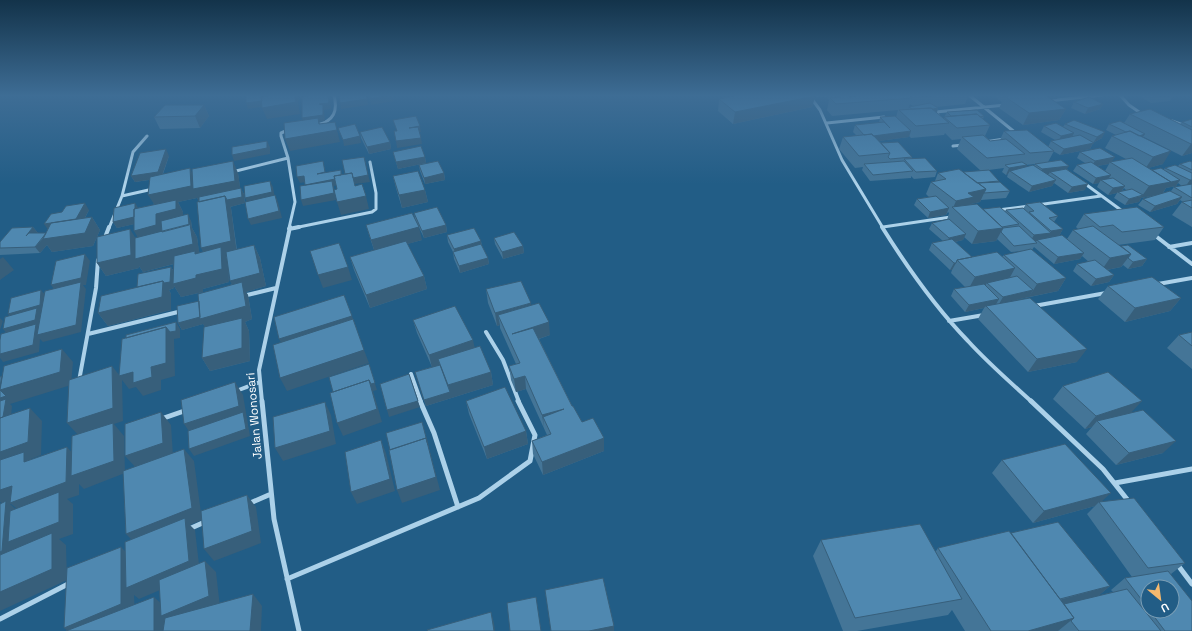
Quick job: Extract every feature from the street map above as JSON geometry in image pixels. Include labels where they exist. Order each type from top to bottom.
[{"type":"street","points":[[827,124],[841,158],[883,227],[910,270],[949,321],[968,342],[1103,469],[1134,507]]},
{"type":"street","points":[[1006,124],[1021,137],[1013,138]]},
{"type":"street","points":[[1181,124],[1192,128]]},
{"type":"street","name":"Jalan Wonosari","points":[[293,129],[284,131],[281,136],[288,158],[295,202],[259,370],[274,519],[299,631]]},
{"type":"street","points":[[102,244],[122,196],[133,152],[148,136]]},
{"type":"street","points":[[983,142],[1006,139]]},
{"type":"street","points":[[953,146],[968,144]]},
{"type":"street","points":[[228,173],[288,158]]},
{"type":"street","points":[[289,229],[372,212],[376,208],[376,193],[370,162]]},
{"type":"street","points":[[1079,180],[1129,215]]},
{"type":"street","points":[[122,196],[154,188]]},
{"type":"street","points":[[992,211],[1101,196]]},
{"type":"street","points":[[883,227],[953,217]]},
{"type":"street","points":[[1152,233],[1192,264]]},
{"type":"street","points":[[1169,247],[1192,243]]},
{"type":"street","points":[[79,384],[96,288],[98,258]]},
{"type":"street","points":[[1153,285],[1192,278]]},
{"type":"street","points":[[238,297],[276,288]]},
{"type":"street","points":[[1027,307],[1114,292]]},
{"type":"street","points":[[88,334],[185,310]]},
{"type":"street","points":[[949,321],[988,314]]},
{"type":"street","points":[[287,579],[479,498],[530,461],[535,435],[516,397],[503,360],[486,332]]},
{"type":"street","points":[[411,374],[426,417],[434,433],[458,507]]},
{"type":"street","points":[[232,393],[260,382]]},
{"type":"street","points":[[156,421],[191,408]]},
{"type":"street","points":[[1115,483],[1192,469]]},
{"type":"street","points":[[243,506],[272,494]]},
{"type":"street","points":[[186,530],[214,518]]},
{"type":"street","points":[[1175,561],[1192,584]]},
{"type":"street","points":[[0,619],[74,581]]},
{"type":"building","points":[[284,124],[336,124],[337,130],[285,139]]},
{"type":"building","points":[[355,124],[360,136],[343,140],[338,128]]},
{"type":"building","points":[[395,124],[419,124],[420,126],[409,128],[418,127],[421,138],[396,141],[394,131],[397,131]]},
{"type":"building","points":[[886,124],[890,128],[887,124],[904,124],[911,131],[873,136],[872,134],[864,135],[855,125]]},
{"type":"building","points":[[914,124],[933,124],[916,126]]},
{"type":"building","points":[[953,124],[990,125],[957,128]]},
{"type":"building","points":[[1059,124],[1074,133],[1061,136],[1044,126]]},
{"type":"building","points":[[1066,124],[1085,124],[1105,132],[1097,137]]},
{"type":"building","points":[[1110,124],[1127,124],[1145,134],[1139,136],[1130,131],[1126,132]]},
{"type":"building","points":[[1151,124],[1181,124],[1192,130],[1191,144]]},
{"type":"building","points":[[382,127],[390,142],[367,147],[360,132]]},
{"type":"building","points":[[1027,130],[1054,151],[1030,153],[1004,131]]},
{"type":"building","points":[[1130,131],[1171,151],[1153,157],[1112,136]]},
{"type":"building","points":[[872,134],[890,153],[859,156],[843,137]]},
{"type":"building","points":[[983,135],[990,141],[1006,139],[1025,154],[987,158],[962,137]]},
{"type":"building","points":[[1080,135],[1094,143],[1064,149],[1051,141]]},
{"type":"building","points":[[267,141],[267,148],[232,155],[232,147]]},
{"type":"building","points":[[898,142],[912,157],[890,159],[888,157],[890,153],[881,143]]},
{"type":"building","points":[[421,146],[425,157],[396,162],[393,152]]},
{"type":"building","points":[[1100,148],[1115,157],[1095,161],[1080,152]]},
{"type":"building","points":[[166,149],[158,172],[131,176],[140,153]]},
{"type":"building","points":[[364,157],[368,175],[353,178],[352,173],[345,174],[342,160]]},
{"type":"building","points":[[925,158],[937,171],[916,172],[904,159]]},
{"type":"building","points":[[1132,158],[1171,182],[1149,186],[1110,162]]},
{"type":"building","points":[[1061,160],[1069,166],[1042,169],[1035,164]]},
{"type":"building","points":[[233,161],[235,181],[193,189],[192,169]]},
{"type":"building","points":[[323,161],[325,172],[317,174],[341,170],[341,175],[334,176],[335,179],[305,185],[304,176],[297,177],[296,166]]},
{"type":"building","points":[[438,161],[444,173],[424,178],[419,165]]},
{"type":"building","points":[[904,161],[913,171],[873,175],[864,164]]},
{"type":"building","points":[[1190,161],[1192,162],[1192,170],[1180,164]]},
{"type":"building","points":[[1022,162],[1027,165],[1009,168],[1005,165]]},
{"type":"building","points":[[1091,162],[1111,175],[1096,178],[1077,165]]},
{"type":"building","points":[[1033,165],[1056,180],[1032,186],[1010,171]]},
{"type":"building","points":[[1175,165],[1192,173],[1192,180],[1165,168]]},
{"type":"building","points":[[190,168],[191,186],[148,195],[150,177]]},
{"type":"building","points":[[1161,168],[1180,180],[1171,182],[1152,170]]},
{"type":"building","points":[[959,169],[986,189],[968,193],[974,197],[956,201],[931,182],[946,179],[938,173]]},
{"type":"building","points":[[1066,169],[1088,184],[1072,187],[1050,172]]},
{"type":"building","points":[[989,170],[999,181],[977,183],[963,172]]},
{"type":"building","points":[[418,171],[425,190],[399,195],[393,176]]},
{"type":"building","points":[[352,173],[355,186],[362,184],[366,196],[337,202],[334,190],[337,189],[334,176]]},
{"type":"building","points":[[1113,178],[1125,186],[1113,188],[1101,180]]},
{"type":"building","points":[[270,181],[272,192],[245,198],[244,186]]},
{"type":"building","points":[[332,181],[334,193],[301,200],[300,186]]},
{"type":"building","points":[[1000,182],[1010,191],[984,193],[986,189],[978,183]]},
{"type":"building","points":[[1192,184],[1192,198],[1174,187]]},
{"type":"building","points":[[241,188],[242,197],[227,200],[225,196],[199,202],[199,197]]},
{"type":"building","points":[[1132,189],[1143,195],[1129,199],[1118,192]]},
{"type":"building","points":[[1170,191],[1182,197],[1155,206],[1143,199]]},
{"type":"building","points":[[275,195],[279,211],[248,219],[245,202]]},
{"type":"building","points":[[225,196],[231,241],[201,248],[197,202]]},
{"type":"building","points":[[936,196],[949,208],[930,212],[917,199]]},
{"type":"building","points":[[176,200],[176,209],[156,214],[156,225],[134,231],[134,209]]},
{"type":"building","points":[[1192,200],[1192,208],[1182,202]]},
{"type":"building","points":[[1040,202],[1058,216],[1049,218],[1063,229],[1051,231],[1029,212],[1034,211],[1026,204]]},
{"type":"building","points":[[85,203],[76,219],[44,224],[51,214],[62,212],[66,206]]},
{"type":"building","points":[[135,203],[134,217],[113,222],[114,208]]},
{"type":"building","points":[[977,204],[1003,228],[978,231],[952,207]]},
{"type":"building","points":[[437,207],[446,225],[422,231],[414,213]]},
{"type":"building","points":[[1000,207],[1019,224],[1002,227],[983,209]]},
{"type":"building","points":[[1137,207],[1164,227],[1122,232],[1113,225],[1100,227],[1084,214]]},
{"type":"building","points":[[1023,208],[1051,233],[1034,235],[1006,210]]},
{"type":"building","points":[[412,213],[419,227],[371,240],[366,225]]},
{"type":"building","points":[[188,214],[189,225],[162,232],[161,221]]},
{"type":"building","points":[[92,217],[85,233],[43,239],[51,223]]},
{"type":"building","points":[[949,219],[966,234],[949,238],[932,223]]},
{"type":"building","points":[[190,224],[193,244],[135,259],[135,238]]},
{"type":"building","points":[[1019,226],[1037,243],[1014,246],[1001,232],[1003,228]]},
{"type":"building","points":[[1093,226],[1131,254],[1110,258],[1073,230]]},
{"type":"building","points":[[33,227],[26,236],[29,233],[46,233],[35,247],[0,248],[0,242],[12,228]]},
{"type":"building","points":[[474,228],[481,241],[454,249],[447,235]]},
{"type":"building","points":[[130,229],[131,255],[97,263],[97,237]]},
{"type":"building","points":[[514,232],[523,246],[502,252],[494,238]]},
{"type":"building","points":[[1062,235],[1084,253],[1058,257],[1037,240]]},
{"type":"building","points":[[952,239],[972,257],[957,260],[956,263],[954,263],[932,243]]},
{"type":"building","points":[[406,241],[424,276],[366,295],[350,257]]},
{"type":"building","points":[[339,243],[348,267],[318,275],[310,251]]},
{"type":"building","points":[[481,244],[488,258],[459,266],[453,252]]},
{"type":"building","points":[[254,245],[260,273],[230,281],[226,252]]},
{"type":"building","points":[[1128,245],[1147,259],[1133,262],[1128,258],[1131,254],[1121,246]]},
{"type":"building","points":[[221,247],[222,269],[196,275],[196,278],[173,284],[174,256],[195,251],[195,254]]},
{"type":"building","points":[[1031,249],[1066,278],[1037,284],[1004,255]]},
{"type":"building","points":[[997,252],[1015,268],[975,277],[957,260]]},
{"type":"building","points":[[85,254],[81,278],[51,285],[56,261]]},
{"type":"building","points":[[1095,260],[1114,275],[1096,279],[1077,264]]},
{"type":"building","points":[[171,267],[170,282],[164,283],[163,281],[137,287],[138,274]]},
{"type":"building","points":[[1017,276],[1033,290],[1003,297],[987,283]]},
{"type":"building","points":[[1152,277],[1181,298],[1135,308],[1108,286]]},
{"type":"building","points":[[163,281],[162,297],[98,313],[101,296]]},
{"type":"building","points":[[521,281],[531,303],[495,313],[486,289]]},
{"type":"building","points":[[81,282],[76,325],[37,335],[45,291]]},
{"type":"building","points":[[242,282],[246,306],[200,319],[198,294]]},
{"type":"building","points":[[984,284],[999,299],[969,305],[954,289]]},
{"type":"building","points":[[41,290],[40,305],[8,314],[11,298]]},
{"type":"building","points":[[344,295],[352,316],[279,339],[274,317]]},
{"type":"building","points":[[1030,298],[1087,349],[1037,359],[986,306]]},
{"type":"building","points":[[199,301],[200,317],[178,323],[177,306]]},
{"type":"building","points":[[539,303],[549,322],[512,334],[533,328],[572,406],[582,422],[593,418],[604,438],[542,462],[532,441],[551,434],[543,417],[564,409],[542,415],[525,376],[514,379],[509,366],[520,363],[498,315]]},
{"type":"building","points":[[455,306],[473,340],[429,355],[413,320]]},
{"type":"building","points":[[37,308],[35,320],[3,329],[5,317]]},
{"type":"building","points":[[242,318],[242,348],[202,358],[204,327]]},
{"type":"building","points":[[353,319],[364,350],[280,378],[273,345]]},
{"type":"building","points":[[176,322],[176,331],[170,332],[166,327],[126,338],[126,335]]},
{"type":"building","points":[[36,324],[33,345],[0,354],[1,334]]},
{"type":"building","points":[[166,327],[166,363],[151,367],[152,377],[133,383],[133,372],[119,376],[122,339]]},
{"type":"building","points":[[1192,332],[1192,346],[1179,335]]},
{"type":"building","points":[[480,346],[491,372],[448,385],[438,359]]},
{"type":"building","points":[[62,349],[60,372],[0,390],[4,366]]},
{"type":"building","points":[[369,364],[375,383],[371,384],[369,380],[333,392],[329,377]]},
{"type":"building","points":[[440,365],[450,392],[424,400],[415,372]]},
{"type":"building","points":[[112,366],[113,408],[67,423],[69,380]]},
{"type":"building","points":[[1108,372],[1142,401],[1096,416],[1063,386]]},
{"type":"building","points":[[409,374],[418,401],[387,410],[380,384]]},
{"type":"building","points":[[369,380],[377,409],[337,423],[330,393]]},
{"type":"building","points":[[235,382],[239,406],[184,424],[181,400]]},
{"type":"building","points":[[505,387],[526,431],[484,447],[466,401]]},
{"type":"building","points":[[0,390],[6,396],[0,398]]},
{"type":"building","points":[[6,399],[3,417],[0,418],[0,401]]},
{"type":"building","points":[[325,402],[330,431],[275,448],[273,417]]},
{"type":"building","points":[[30,408],[28,442],[0,452],[0,418]]},
{"type":"building","points":[[1143,410],[1176,441],[1129,453],[1097,421]]},
{"type":"building","points":[[161,412],[163,443],[125,456],[125,424]]},
{"type":"building","points":[[243,412],[246,429],[189,449],[188,431]]},
{"type":"building","points":[[422,422],[428,445],[426,438],[390,450],[386,433]]},
{"type":"building","points":[[113,423],[114,461],[71,476],[72,436]]},
{"type":"building","points":[[426,438],[436,477],[397,490],[389,450]]},
{"type":"building","points":[[381,440],[390,479],[351,492],[345,452]]},
{"type":"building","points":[[1065,444],[1111,493],[1044,511],[1002,460]]},
{"type":"building","points":[[67,447],[66,482],[10,503],[12,486],[0,490],[0,460],[24,452],[24,462]]},
{"type":"building","points":[[184,449],[192,508],[126,534],[123,471]]},
{"type":"building","points":[[59,492],[59,522],[8,542],[10,511]]},
{"type":"building","points":[[247,495],[252,531],[204,549],[201,511]]},
{"type":"building","points":[[1134,498],[1185,563],[1148,568],[1099,502]]},
{"type":"building","points":[[6,501],[2,551],[0,552],[0,504]]},
{"type":"building","points":[[185,518],[189,561],[126,588],[125,542]]},
{"type":"building","points":[[1058,522],[1110,586],[1060,599],[1011,533]]},
{"type":"building","points":[[920,524],[962,599],[855,618],[821,540]]},
{"type":"building","points":[[1009,531],[1074,618],[1028,631],[991,631],[938,548]]},
{"type":"building","points":[[52,533],[52,569],[0,592],[0,555]]},
{"type":"building","points":[[121,547],[121,604],[64,628],[67,568]]},
{"type":"building","points":[[205,561],[209,596],[161,616],[159,580]]},
{"type":"building","points":[[1168,571],[1174,579],[1140,579],[1140,598],[1125,578]]},
{"type":"building","points":[[603,578],[614,626],[589,631],[551,631],[545,590]]},
{"type":"building","points":[[1180,586],[1192,601],[1192,631],[1165,631],[1156,619],[1180,619]]},
{"type":"building","points":[[1127,589],[1140,605],[1140,619],[1151,619],[1161,631],[1079,631],[1071,621],[1074,618],[1064,604]]},
{"type":"building","points":[[253,594],[250,631],[163,631],[165,618]]},
{"type":"building","points":[[154,597],[154,631],[66,631]]},
{"type":"building","points":[[536,597],[541,631],[510,631],[507,603]]},
{"type":"building","points":[[491,612],[494,631],[427,630]]}]
